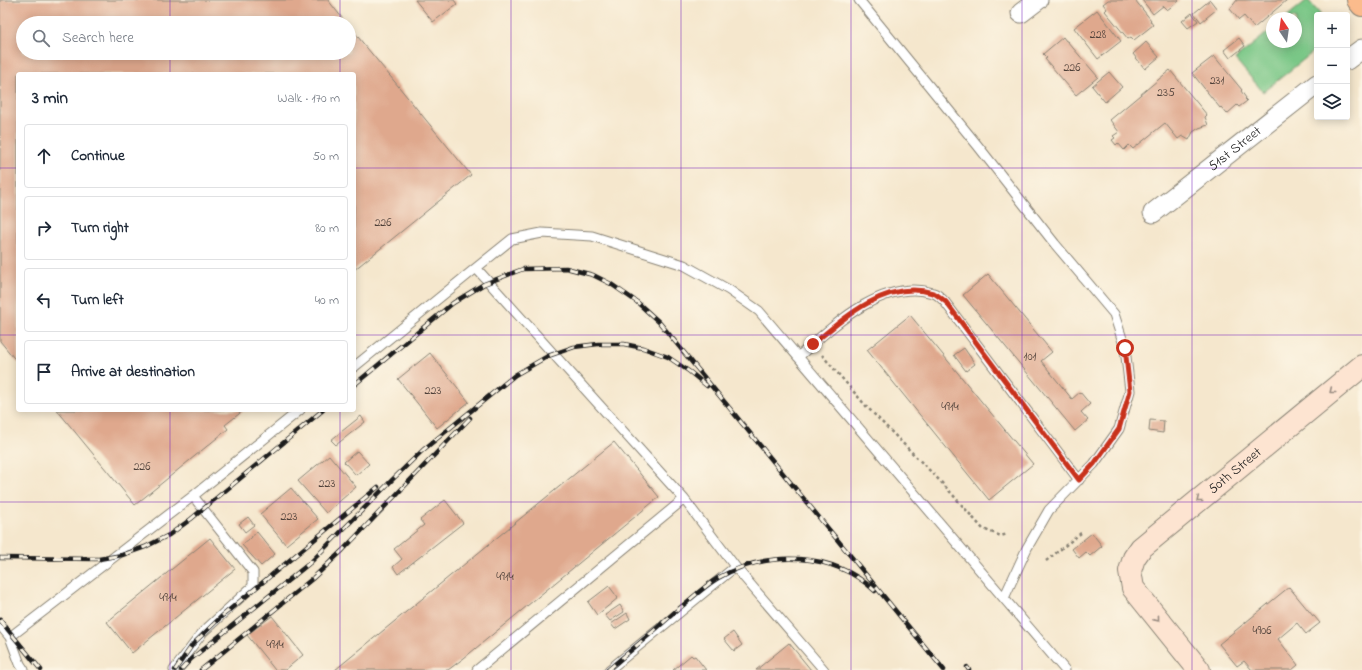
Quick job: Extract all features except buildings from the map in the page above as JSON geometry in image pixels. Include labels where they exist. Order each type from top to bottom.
[{"type":"main road","points":[[1358,0],[1362,5]]},
{"type":"street","points":[[1022,13],[1038,0]]},
{"type":"street","points":[[1350,58],[1362,49]]},
{"type":"street","name":"51st Street","points":[[1153,213],[1314,86]]},
{"type":"street","name":"50th Street","points":[[1200,670],[1133,588],[1130,571],[1134,558],[1141,548],[1362,366]]},
{"type":"lane","points":[[859,0],[978,146],[1055,244],[1114,314],[1125,348],[1130,391],[1119,429],[1094,464],[1049,510],[1027,548],[1004,598]]},
{"type":"lane","points":[[356,365],[512,239],[542,233],[592,236],[684,266],[729,290],[759,311],[1065,670]]},
{"type":"lane","points":[[476,268],[684,499],[735,567],[824,670]]},
{"type":"lane","points":[[798,357],[842,319],[867,303],[894,292],[915,290],[934,293],[946,302],[1079,480]]},
{"type":"lane","points":[[10,638],[193,496],[298,412]]},
{"type":"lane","points":[[174,670],[203,632],[253,586],[253,572],[193,496]]},
{"type":"lane","points":[[477,670],[684,499]]},
{"type":"lane","points":[[609,670],[735,567]]},
{"type":"lane","points":[[0,625],[10,638],[19,668]]},
{"type":"path","points":[[813,344],[866,406],[944,485],[983,529],[1001,536],[1007,534]]},
{"type":"path","points":[[1046,562],[1081,533]]},
{"type":"green space","points":[[1308,0],[1318,12],[1314,12],[1314,51],[1263,92],[1235,59],[1266,34],[1266,48],[1302,48],[1302,12],[1292,12]]},
{"type":"railway","points":[[356,383],[453,303],[484,284],[523,269],[566,268],[593,275],[611,284],[637,302],[659,322],[944,670]]},
{"type":"railway","points":[[181,670],[191,659],[311,562],[423,450],[515,375],[548,356],[574,347],[598,344],[624,344],[643,348],[668,357],[707,386]]},
{"type":"railway","points":[[0,558],[99,559],[122,555],[145,547],[169,535],[191,519],[321,412]]},
{"type":"railway","points":[[201,670],[312,579],[343,550],[470,418]]},
{"type":"railway","points":[[175,670],[193,644],[222,616],[378,487]]},
{"type":"railway","points":[[608,670],[712,582],[737,569],[757,563],[778,559],[799,559],[820,562],[840,568],[858,578],[875,591]]},
{"type":"railway","points":[[0,620],[41,670]]},
{"type":"route","points":[[813,344],[842,319],[867,303],[894,292],[915,290],[934,293],[946,302],[1079,480],[1094,464],[1119,429],[1130,391],[1125,348]]}]
